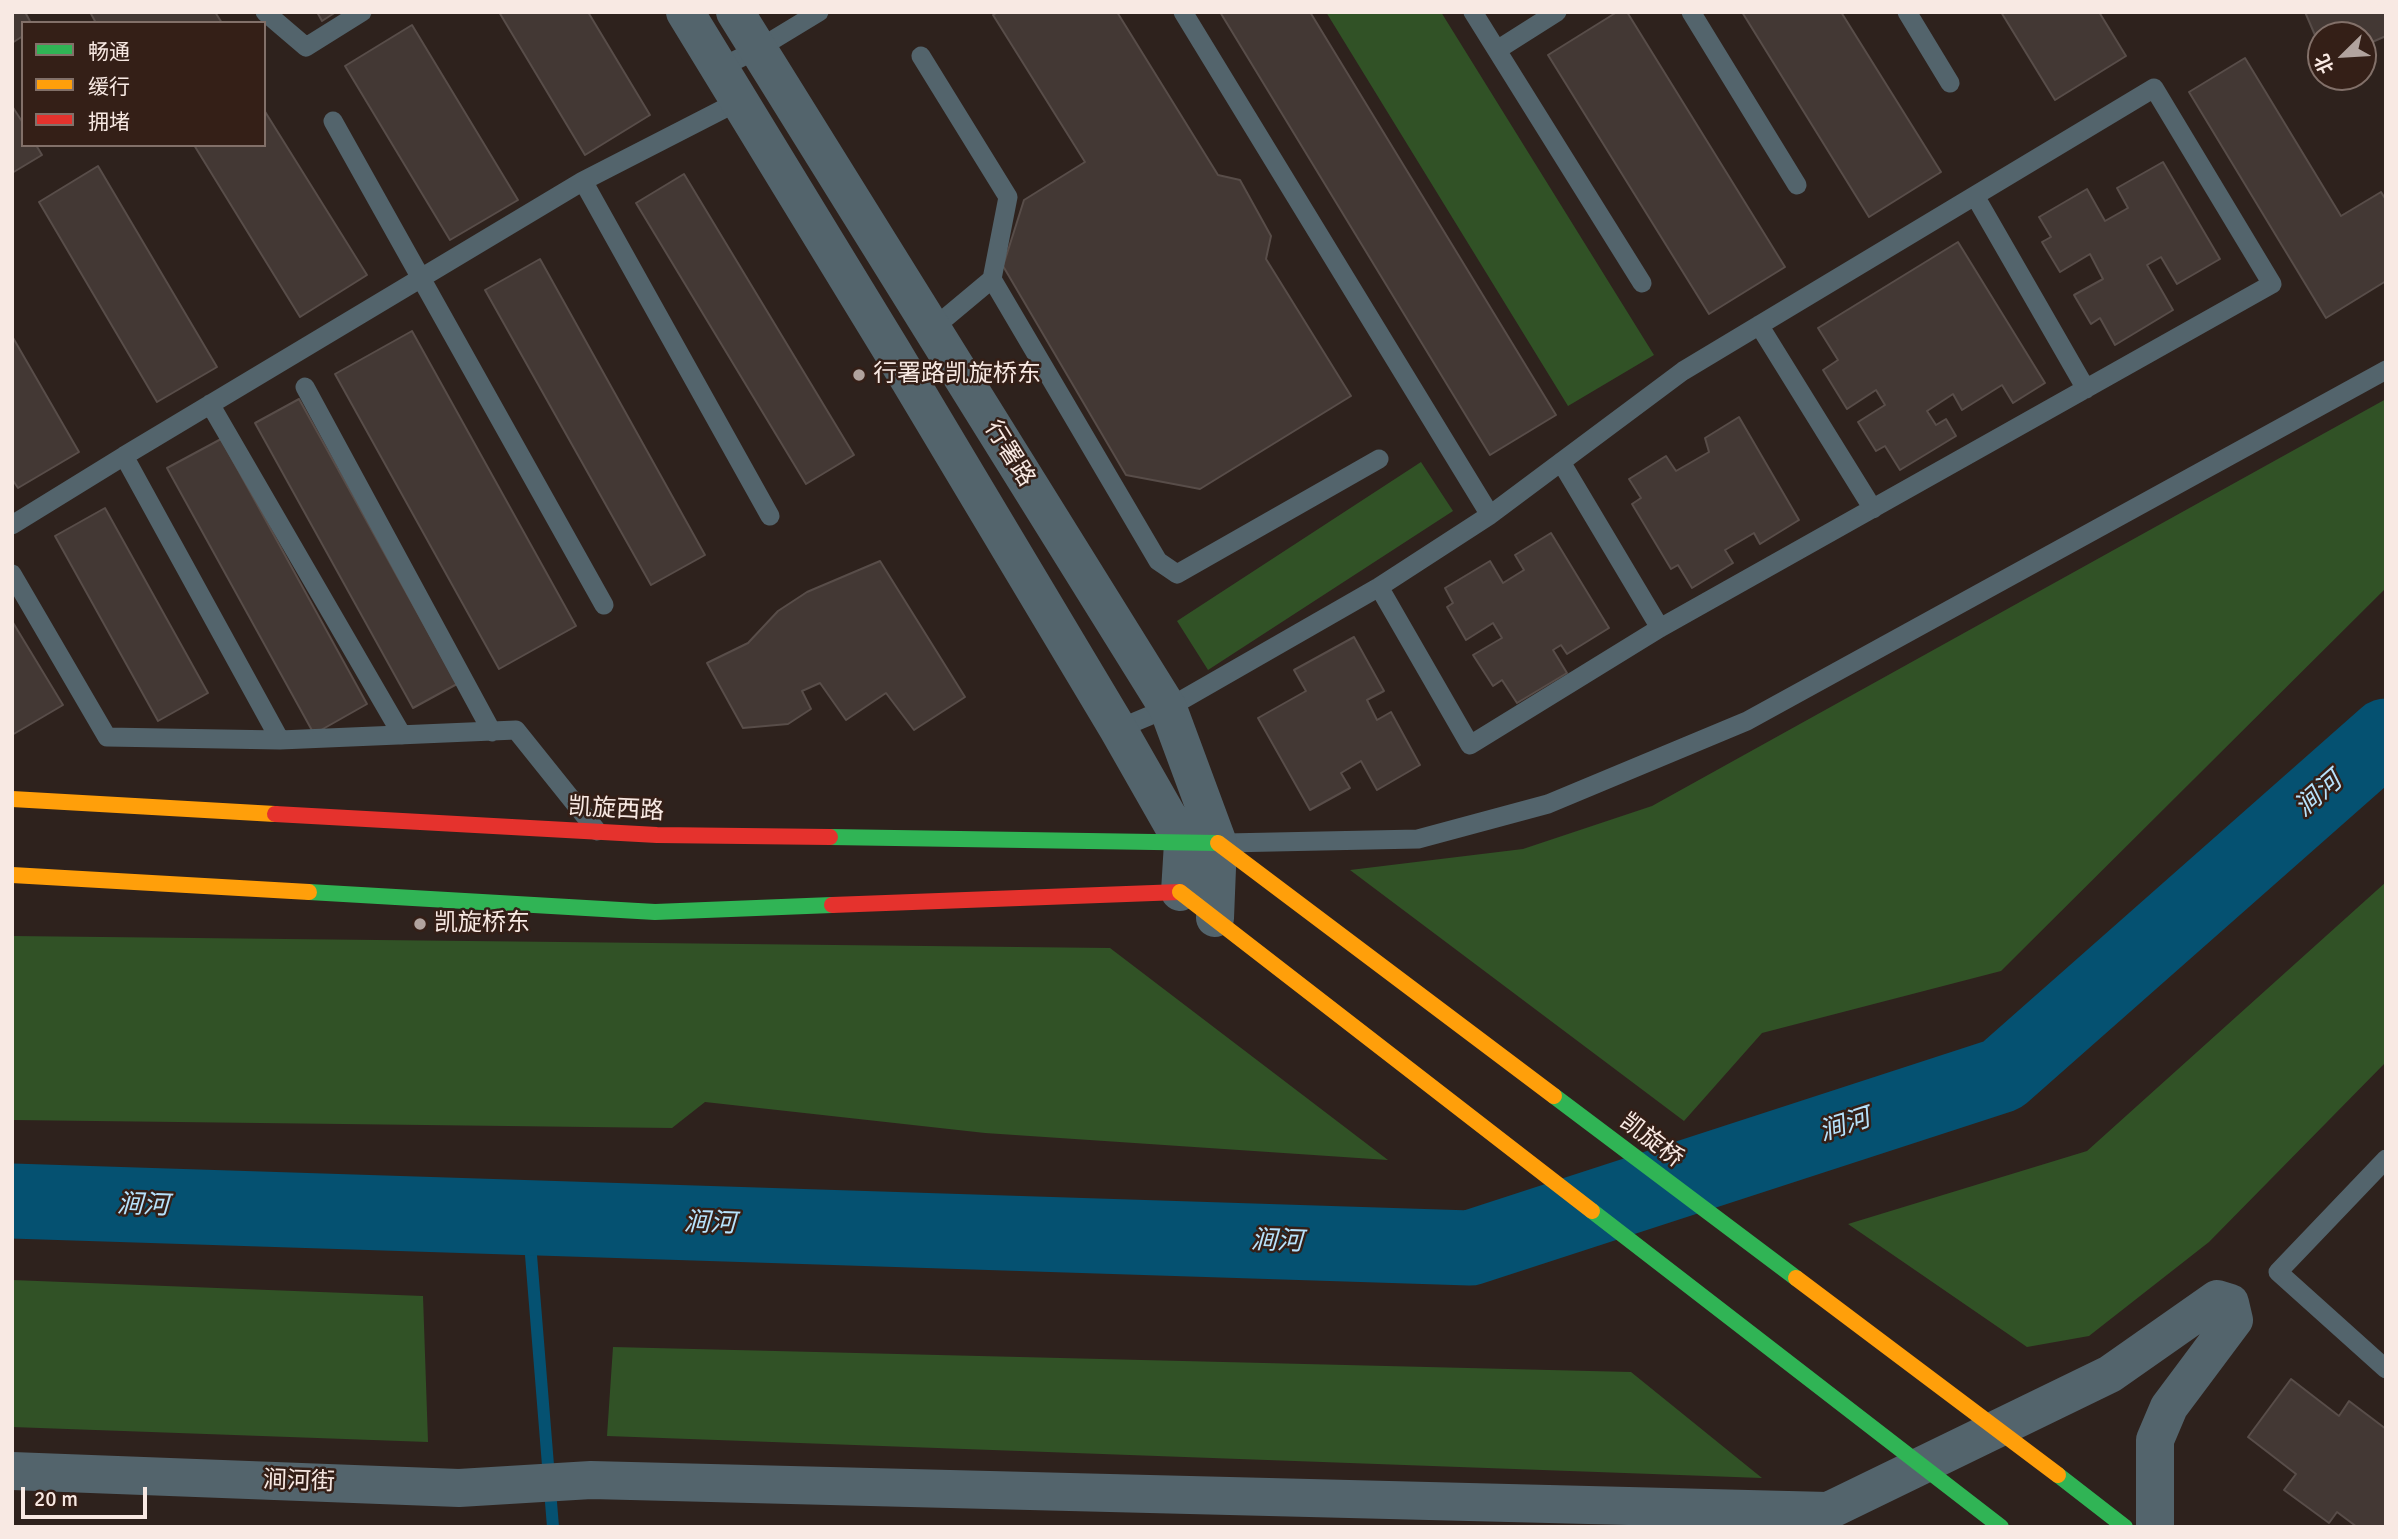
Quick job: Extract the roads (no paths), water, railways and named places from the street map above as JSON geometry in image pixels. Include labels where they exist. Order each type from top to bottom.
[{"type":"main road","name":"凯旋西路","points":[[12,799],[657,835],[1201,843]]},
{"type":"main road","name":"凯旋桥","points":[[1201,843],[2125,1527]]},
{"type":"main road","points":[[12,875],[655,912],[1180,892],[2001,1527]]},
{"type":"street","name":"行署路","points":[[685,12],[1118,729],[1201,843]]},
{"type":"street","name":"行署路","points":[[735,12],[1168,708],[1201,843],[1215,918]]},
{"type":"street","name":"行署路","points":[[1180,892],[1201,843]]},
{"type":"street","name":"涧河街","points":[[12,1471],[459,1488],[591,1480],[1828,1511],[2110,1374],[2217,1299],[2230,1303],[2234,1320],[2169,1407],[2155,1440],[2155,1527]]},
{"type":"lane","points":[[265,12],[306,47],[362,12]]},
{"type":"lane","points":[[720,68],[758,49],[819,12]]},
{"type":"lane","points":[[1182,12],[1490,515]]},
{"type":"lane","points":[[1474,12],[1642,283]]},
{"type":"lane","points":[[1497,50],[1557,12]]},
{"type":"lane","points":[[1691,12],[1797,185]]},
{"type":"lane","points":[[1907,12],[1950,83]]},
{"type":"lane","points":[[921,56],[1008,197],[992,279],[931,330]]},
{"type":"lane","points":[[1118,729],[1168,708],[1379,587],[1490,515],[1683,371],[2154,88],[2272,284],[1660,628],[1470,745],[1379,587]]},
{"type":"lane","points":[[12,525],[583,181],[739,101]]},
{"type":"lane","points":[[333,121],[604,605]]},
{"type":"lane","points":[[583,181],[770,516]]},
{"type":"lane","points":[[1975,196],[2086,389]]},
{"type":"lane","points":[[992,279],[1158,561],[1177,574],[1379,459]]},
{"type":"lane","points":[[1759,325],[1872,509]]},
{"type":"lane","points":[[1201,843],[1418,839],[1548,804],[1747,721],[2386,370]]},
{"type":"lane","points":[[305,387],[492,732]]},
{"type":"lane","points":[[209,404],[402,735]]},
{"type":"lane","points":[[124,456],[280,740]]},
{"type":"lane","points":[[1561,462],[1660,628]]},
{"type":"lane","points":[[12,574],[107,737],[280,740],[516,730],[598,832]]},
{"type":"lane","points":[[2386,1159],[2277,1272],[2386,1369]]},
{"type":"waterway","name":"涧河","points":[[12,1201],[1470,1248],[2002,1075],[2386,736]]},
{"type":"waterway","points":[[528,1218],[553,1527]]},
{"type":"place","name":"行署路凯旋桥东","points":[[859,375]]},
{"type":"place","name":"凯旋桥东","points":[[420,924]]}]
